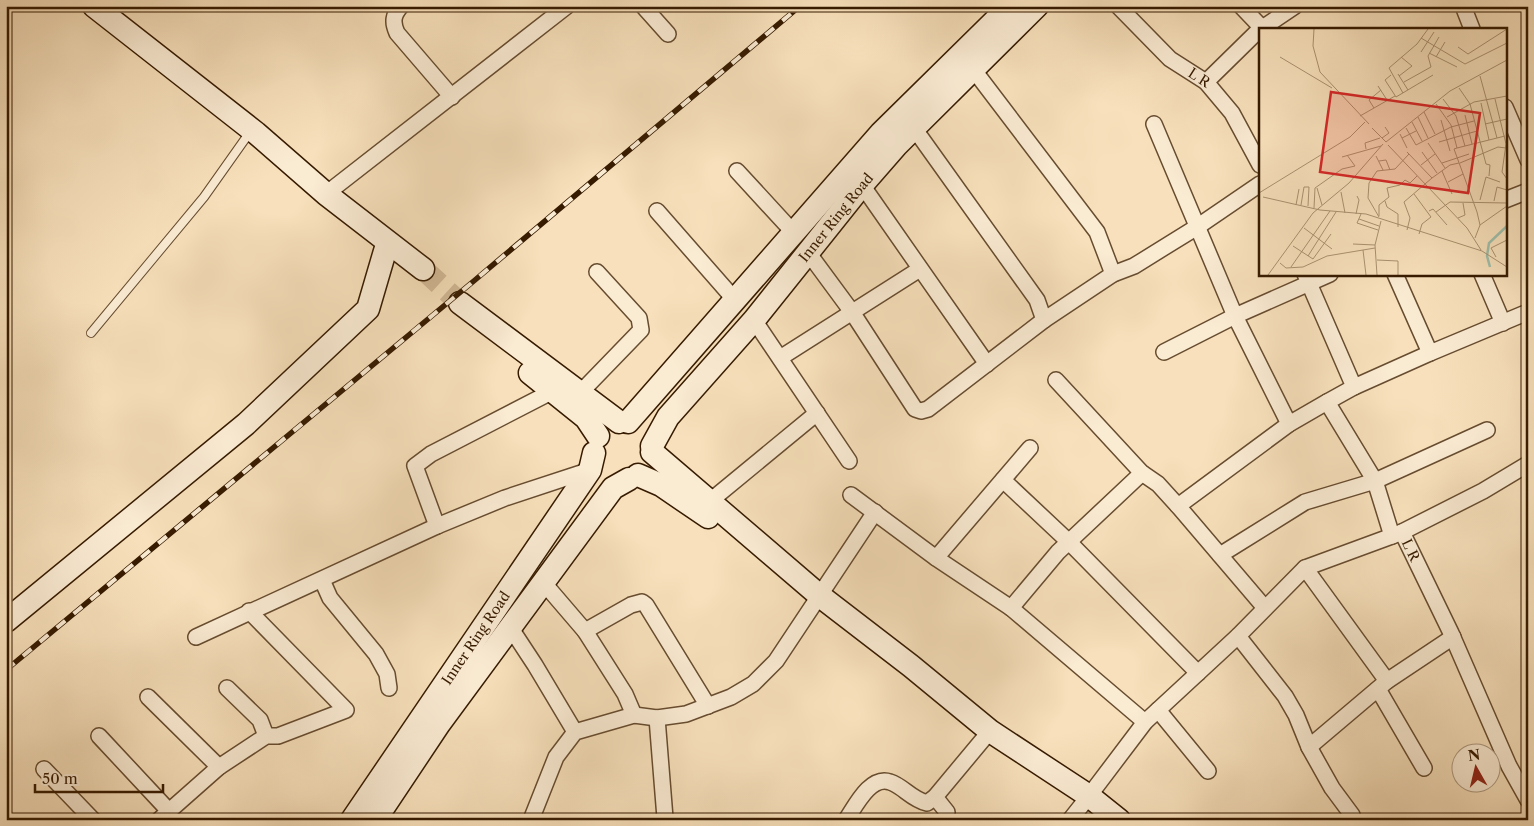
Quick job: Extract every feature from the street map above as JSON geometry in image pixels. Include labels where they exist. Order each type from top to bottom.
[{"type":"street","points":[[94,6],[254,132],[424,278],[385,251],[254,132]]},
{"type":"street","points":[[401,6],[393,19],[397,33],[452,96]]},
{"type":"street","points":[[326,194],[567,6]]},
{"type":"street","points":[[643,6],[668,34]]},
{"type":"street","name":"Inner Ring Road","points":[[624,422],[735,300],[881,133],[1010,6]]},
{"type":"street","name":"Inner Ring Road","points":[[652,449],[668,417],[754,320],[807,251],[862,185],[896,146],[1038,6]]},
{"type":"street","name":"L R","points":[[1118,6],[1170,59],[1206,82],[1232,113],[1259,163]]},
{"type":"street","points":[[1241,6],[1261,28]]},
{"type":"street","points":[[1263,28],[1295,6]]},
{"type":"street","points":[[1463,6],[1472,28]]},
{"type":"street","points":[[1206,82],[1259,32]]},
{"type":"street","points":[[973,69],[1098,232],[1114,274]]},
{"type":"street","points":[[1506,109],[1528,160]]},
{"type":"street","points":[[1154,124],[1235,316],[1289,424]]},
{"type":"street","points":[[914,128],[1037,300],[1044,320]]},
{"type":"street","points":[[737,172],[794,233]]},
{"type":"street","points":[[862,185],[986,364]]},
{"type":"street","points":[[807,251],[852,312],[915,409],[928,409],[1044,320],[1114,274],[1134,266],[1197,227],[1259,185]]},
{"type":"street","points":[[1506,200],[1528,191]]},
{"type":"street","points":[[657,211],[735,300]]},
{"type":"street","points":[[6,621],[246,424],[368,310],[385,251]]},
{"type":"street","points":[[780,358],[920,269]]},
{"type":"street","points":[[581,392],[641,330],[639,318],[597,272]]},
{"type":"street","points":[[1164,352],[1306,279],[1325,275]]},
{"type":"street","points":[[1395,275],[1430,353]]},
{"type":"street","points":[[1482,275],[1503,323]]},
{"type":"street","points":[[1306,279],[1354,387]]},
{"type":"street","points":[[458,309],[581,392],[596,406],[624,422],[636,424],[643,429],[648,436],[652,449],[650,461],[645,469],[633,477],[619,479],[610,476],[602,470],[594,453],[586,418],[553,391],[458,309]]},
{"type":"street","points":[[1178,506],[1289,424],[1354,387],[1528,312]]},
{"type":"street","points":[[754,320],[849,460]]},
{"type":"street","points":[[1056,380],[1142,473],[1158,484],[1220,554],[1264,608]]},
{"type":"street","points":[[437,526],[416,466],[431,454],[553,391]]},
{"type":"street","name":"L R","points":[[1327,402],[1376,481],[1397,534],[1453,638],[1509,766],[1528,800]]},
{"type":"street","points":[[709,502],[817,413]]},
{"type":"street","points":[[196,637],[437,526],[504,498],[594,453],[603,429],[624,422]]},
{"type":"street","points":[[1220,554],[1304,502],[1376,481],[1487,430]]},
{"type":"street","points":[[936,558],[1030,448]]},
{"type":"street","points":[[652,449],[709,502],[814,590],[990,731],[1090,796],[1118,820]]},
{"type":"street","name":"Inner Ring Road","points":[[352,820],[594,453]]},
{"type":"street","points":[[1070,820],[1145,722],[1238,636],[1305,568],[1397,534],[1483,491],[1528,464]]},
{"type":"street","points":[[1011,608],[1058,552],[1142,473]]},
{"type":"street","points":[[633,477],[661,486],[814,590]]},
{"type":"street","name":"Inner Ring Road","points":[[375,820],[439,724],[613,488],[633,477]]},
{"type":"street","points":[[1003,480],[1069,542],[1198,673]]},
{"type":"street","points":[[852,495],[936,558],[1011,608],[1145,722]]},
{"type":"street","points":[[531,820],[556,757],[575,732],[634,715],[657,718],[686,714],[731,697],[753,684],[776,661],[814,590],[875,512]]},
{"type":"street","points":[[1305,568],[1383,685],[1424,768]]},
{"type":"street","points":[[322,580],[330,598],[376,654],[387,674],[389,688]]},
{"type":"street","points":[[543,582],[585,631],[625,694],[634,715]]},
{"type":"street","points":[[585,631],[631,605],[642,602],[646,604],[708,706]]},
{"type":"street","points":[[99,736],[164,816],[219,766],[266,736],[278,736],[346,710],[249,611]]},
{"type":"street","points":[[510,627],[575,732]]},
{"type":"street","points":[[1238,636],[1285,696],[1296,715],[1309,747],[1332,788],[1352,815],[1353,820]]},
{"type":"street","points":[[1309,747],[1383,685],[1453,638]]},
{"type":"street","points":[[227,688],[260,720],[266,736]]},
{"type":"street","points":[[148,697],[219,766]]},
{"type":"street","points":[[1158,710],[1208,771]]},
{"type":"street","points":[[657,718],[665,818]]},
{"type":"street","points":[[846,820],[866,791],[873,784],[881,782],[890,781],[919,800],[928,803],[990,731]]},
{"type":"street","points":[[44,769],[93,820]]},
{"type":"street","points":[[934,797],[947,812],[946,820]]},
{"type":"lane","points":[[91,333],[204,197],[254,132]]},
{"type":"tunnel","points":[[423,269],[460,303]]},
{"type":"railway","points":[[6,670],[475,280],[800,6]]}]
